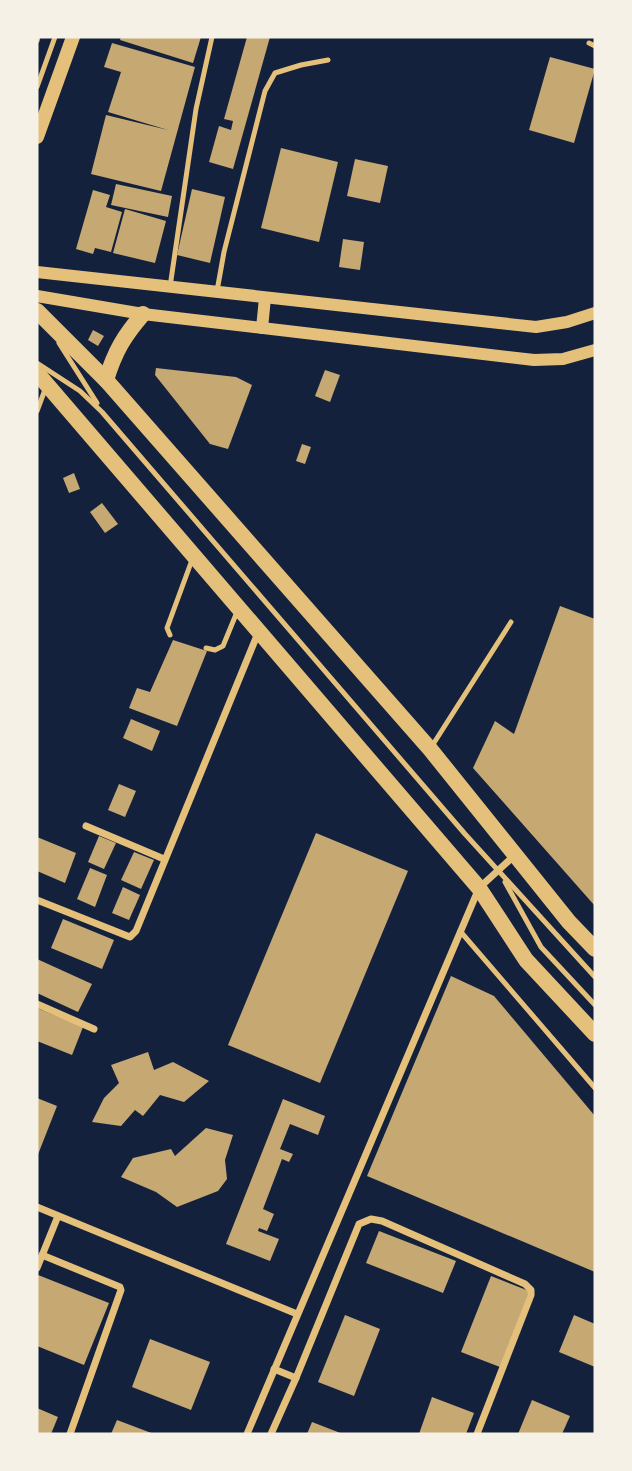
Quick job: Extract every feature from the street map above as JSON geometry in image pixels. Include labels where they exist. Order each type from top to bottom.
[{"type":"main road","points":[[37,137],[73,37]]},
{"type":"main road","points":[[39,313],[106,380],[430,749],[569,922],[595,949]]},
{"type":"main road","points":[[106,380],[113,356],[124,336],[143,314]]},
{"type":"main road","points":[[42,379],[479,888],[526,960],[595,1034]]},
{"type":"street","points":[[37,272],[536,327],[567,322],[595,313]]},
{"type":"street","points":[[37,296],[143,314],[534,360],[563,359],[595,350]]},
{"type":"street","points":[[262,328],[265,298]]},
{"type":"street","points":[[37,900],[130,937],[136,931],[258,632]]},
{"type":"street","points":[[86,826],[164,859]]},
{"type":"street","points":[[247,1434],[479,888],[516,854]]},
{"type":"street","points":[[37,1004],[94,1029]]},
{"type":"street","points":[[37,1207],[297,1314]]},
{"type":"street","points":[[37,1268],[58,1216]]},
{"type":"street","points":[[271,1434],[359,1224],[372,1219],[525,1284],[531,1290],[477,1434]]},
{"type":"street","points":[[42,1255],[120,1287],[121,1290],[70,1434]]},
{"type":"street","points":[[274,1369],[296,1378]]},
{"type":"lane","points":[[37,86],[55,37]]},
{"type":"lane","points":[[170,287],[196,108],[212,37]]},
{"type":"lane","points":[[216,292],[265,91],[275,73],[328,60]]},
{"type":"lane","points":[[39,313],[102,412]]},
{"type":"lane","points":[[37,363],[80,391],[102,412],[498,870],[595,978]]},
{"type":"lane","points":[[37,411],[42,379]]},
{"type":"lane","points":[[170,635],[167,628],[193,556]]},
{"type":"lane","points":[[206,648],[215,650],[223,646],[238,609]]},
{"type":"lane","points":[[430,749],[511,622]]},
{"type":"lane","points":[[498,870],[541,947],[595,1005]]},
{"type":"lane","points":[[460,931],[595,1088]]},
{"type":"building","points":[[121,37],[201,37],[193,63],[120,40]]},
{"type":"building","points":[[247,37],[270,37],[233,169],[209,162],[219,126],[231,130],[233,121],[224,119]]},
{"type":"building","points":[[112,43],[195,67],[161,191],[91,174],[106,115],[168,130],[108,112],[121,72],[104,67]]},
{"type":"building","points":[[550,57],[595,69],[574,143],[529,130]]},
{"type":"building","points":[[281,148],[338,162],[319,242],[261,228]]},
{"type":"building","points":[[355,159],[388,166],[380,203],[347,196]]},
{"type":"building","points":[[116,184],[172,196],[168,217],[111,205]]},
{"type":"building","points":[[192,189],[225,197],[210,263],[177,255]]},
{"type":"building","points":[[93,190],[110,195],[106,207],[122,212],[111,252],[95,248],[93,254],[76,249]]},
{"type":"building","points":[[125,209],[166,221],[155,263],[113,253]]},
{"type":"building","points":[[343,239],[364,242],[360,270],[339,267]]},
{"type":"building","points":[[93,330],[104,336],[98,346],[88,340]]},
{"type":"building","points":[[156,368],[236,377],[252,385],[228,449],[210,444],[155,375]]},
{"type":"building","points":[[325,370],[340,375],[330,402],[315,396]]},
{"type":"building","points":[[302,444],[311,447],[305,464],[296,461]]},
{"type":"building","points":[[74,473],[80,489],[69,493],[63,478]]},
{"type":"building","points":[[102,503],[118,524],[105,533],[90,512]]},
{"type":"building","points":[[560,606],[595,619],[595,906],[473,768],[495,721],[514,734]]},
{"type":"building","points":[[173,640],[207,651],[177,726],[129,708],[137,688],[150,692]]},
{"type":"building","points":[[131,719],[160,731],[152,751],[123,738]]},
{"type":"building","points":[[119,784],[136,791],[125,817],[108,810]]},
{"type":"building","points":[[316,833],[408,871],[320,1083],[228,1045]]},
{"type":"building","points":[[99,836],[116,843],[104,869],[88,862]]},
{"type":"building","points":[[37,837],[76,853],[65,883],[37,871]]},
{"type":"building","points":[[134,852],[154,860],[141,889],[121,880]]},
{"type":"building","points":[[90,868],[107,875],[95,907],[77,899]]},
{"type":"building","points":[[123,887],[140,895],[129,920],[112,913]]},
{"type":"building","points":[[63,919],[114,940],[102,969],[51,948]]},
{"type":"building","points":[[37,959],[92,984],[78,1012],[37,993]]},
{"type":"building","points":[[451,976],[494,996],[595,1116],[595,1272],[367,1176]]},
{"type":"building","points":[[37,1008],[83,1027],[72,1055],[37,1041]]},
{"type":"building","points":[[148,1052],[154,1070],[173,1062],[209,1081],[184,1102],[160,1095],[143,1116],[135,1110],[121,1126],[92,1122],[104,1098],[119,1083],[111,1065]]},
{"type":"building","points":[[37,1098],[57,1106],[37,1157]]},
{"type":"building","points":[[283,1099],[325,1116],[318,1135],[290,1124],[280,1149],[293,1154],[289,1162],[282,1159],[263,1209],[274,1214],[267,1231],[259,1228],[258,1231],[279,1239],[270,1261],[226,1244]]},
{"type":"building","points":[[206,1128],[233,1135],[225,1160],[227,1179],[218,1191],[177,1207],[156,1192],[121,1177],[133,1158],[171,1149],[175,1156]]},
{"type":"building","points":[[379,1231],[456,1261],[443,1293],[366,1263]]},
{"type":"building","points":[[38,1275],[109,1303],[84,1365],[37,1346]]},
{"type":"building","points":[[491,1276],[529,1291],[500,1367],[461,1352]]},
{"type":"building","points":[[345,1315],[380,1329],[354,1396],[318,1382]]},
{"type":"building","points":[[574,1315],[595,1324],[595,1367],[559,1352]]},
{"type":"building","points":[[150,1339],[210,1362],[191,1410],[132,1387]]},
{"type":"building","points":[[432,1397],[474,1413],[466,1434],[419,1434]]},
{"type":"building","points":[[532,1400],[570,1416],[562,1434],[518,1434]]},
{"type":"building","points":[[37,1408],[58,1417],[51,1434],[37,1434]]},
{"type":"building","points":[[117,1420],[154,1434],[111,1434]]},
{"type":"building","points":[[312,1422],[343,1434],[307,1434]]}]
